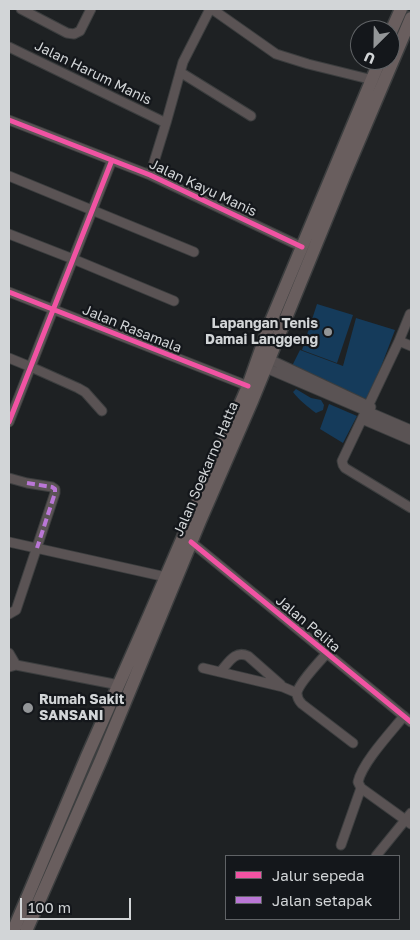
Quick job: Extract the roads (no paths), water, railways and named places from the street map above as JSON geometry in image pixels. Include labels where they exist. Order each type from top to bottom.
[{"type":"main road","name":"Jalan Soekarno Hatta","points":[[26,931],[103,737],[191,542],[411,18]]},
{"type":"main road","name":"Jalan Soekarno Hatta","points":[[13,931],[87,756],[103,737],[119,685],[248,386],[271,322],[376,70]]},
{"type":"street","points":[[21,9],[67,33],[74,34],[80,30],[91,9]]},
{"type":"street","points":[[150,175],[182,62],[211,9],[276,54],[373,80]]},
{"type":"street","name":"Jalan Harum Manis","points":[[9,47],[166,123]]},
{"type":"street","points":[[180,72],[251,116]]},
{"type":"street","name":"Jalan Kayu Manis","points":[[9,120],[150,175],[302,246]]},
{"type":"street","points":[[9,422],[112,160]]},
{"type":"street","points":[[9,176],[194,252]]},
{"type":"street","points":[[9,234],[174,301]]},
{"type":"street","name":"Jalan Rasamala","points":[[9,292],[248,386]]},
{"type":"street","points":[[410,314],[344,456],[342,465],[411,508]]},
{"type":"street","points":[[399,341],[411,346]]},
{"type":"street","points":[[9,358],[78,388],[85,392],[102,411]]},
{"type":"street","points":[[267,364],[365,412],[411,430]]},
{"type":"street","points":[[365,412],[411,424]]},
{"type":"street","points":[[365,412],[411,440]]},
{"type":"street","points":[[9,478],[27,483],[52,486],[55,488],[56,493],[16,610],[9,614]]},
{"type":"street","points":[[9,542],[166,577]]},
{"type":"street","name":"Jalan Pelita","points":[[191,542],[411,722]]},
{"type":"street","points":[[9,652],[12,666],[119,685]]},
{"type":"street","points":[[221,671],[234,656],[239,653],[244,654],[283,687]]},
{"type":"street","points":[[327,653],[300,686],[297,693],[298,699],[353,743]]},
{"type":"street","points":[[203,668],[283,687],[297,693]]},
{"type":"street","points":[[377,855],[409,819],[361,788],[358,782],[361,772],[368,761],[404,716]]},
{"type":"street","points":[[342,845],[361,788]]},
{"type":"place","name":"Lapangan Tenis Damai Langgeng","points":[[328,332]]},
{"type":"place","name":"Rumah Sakit SANSANI","points":[[28,708]]}]
